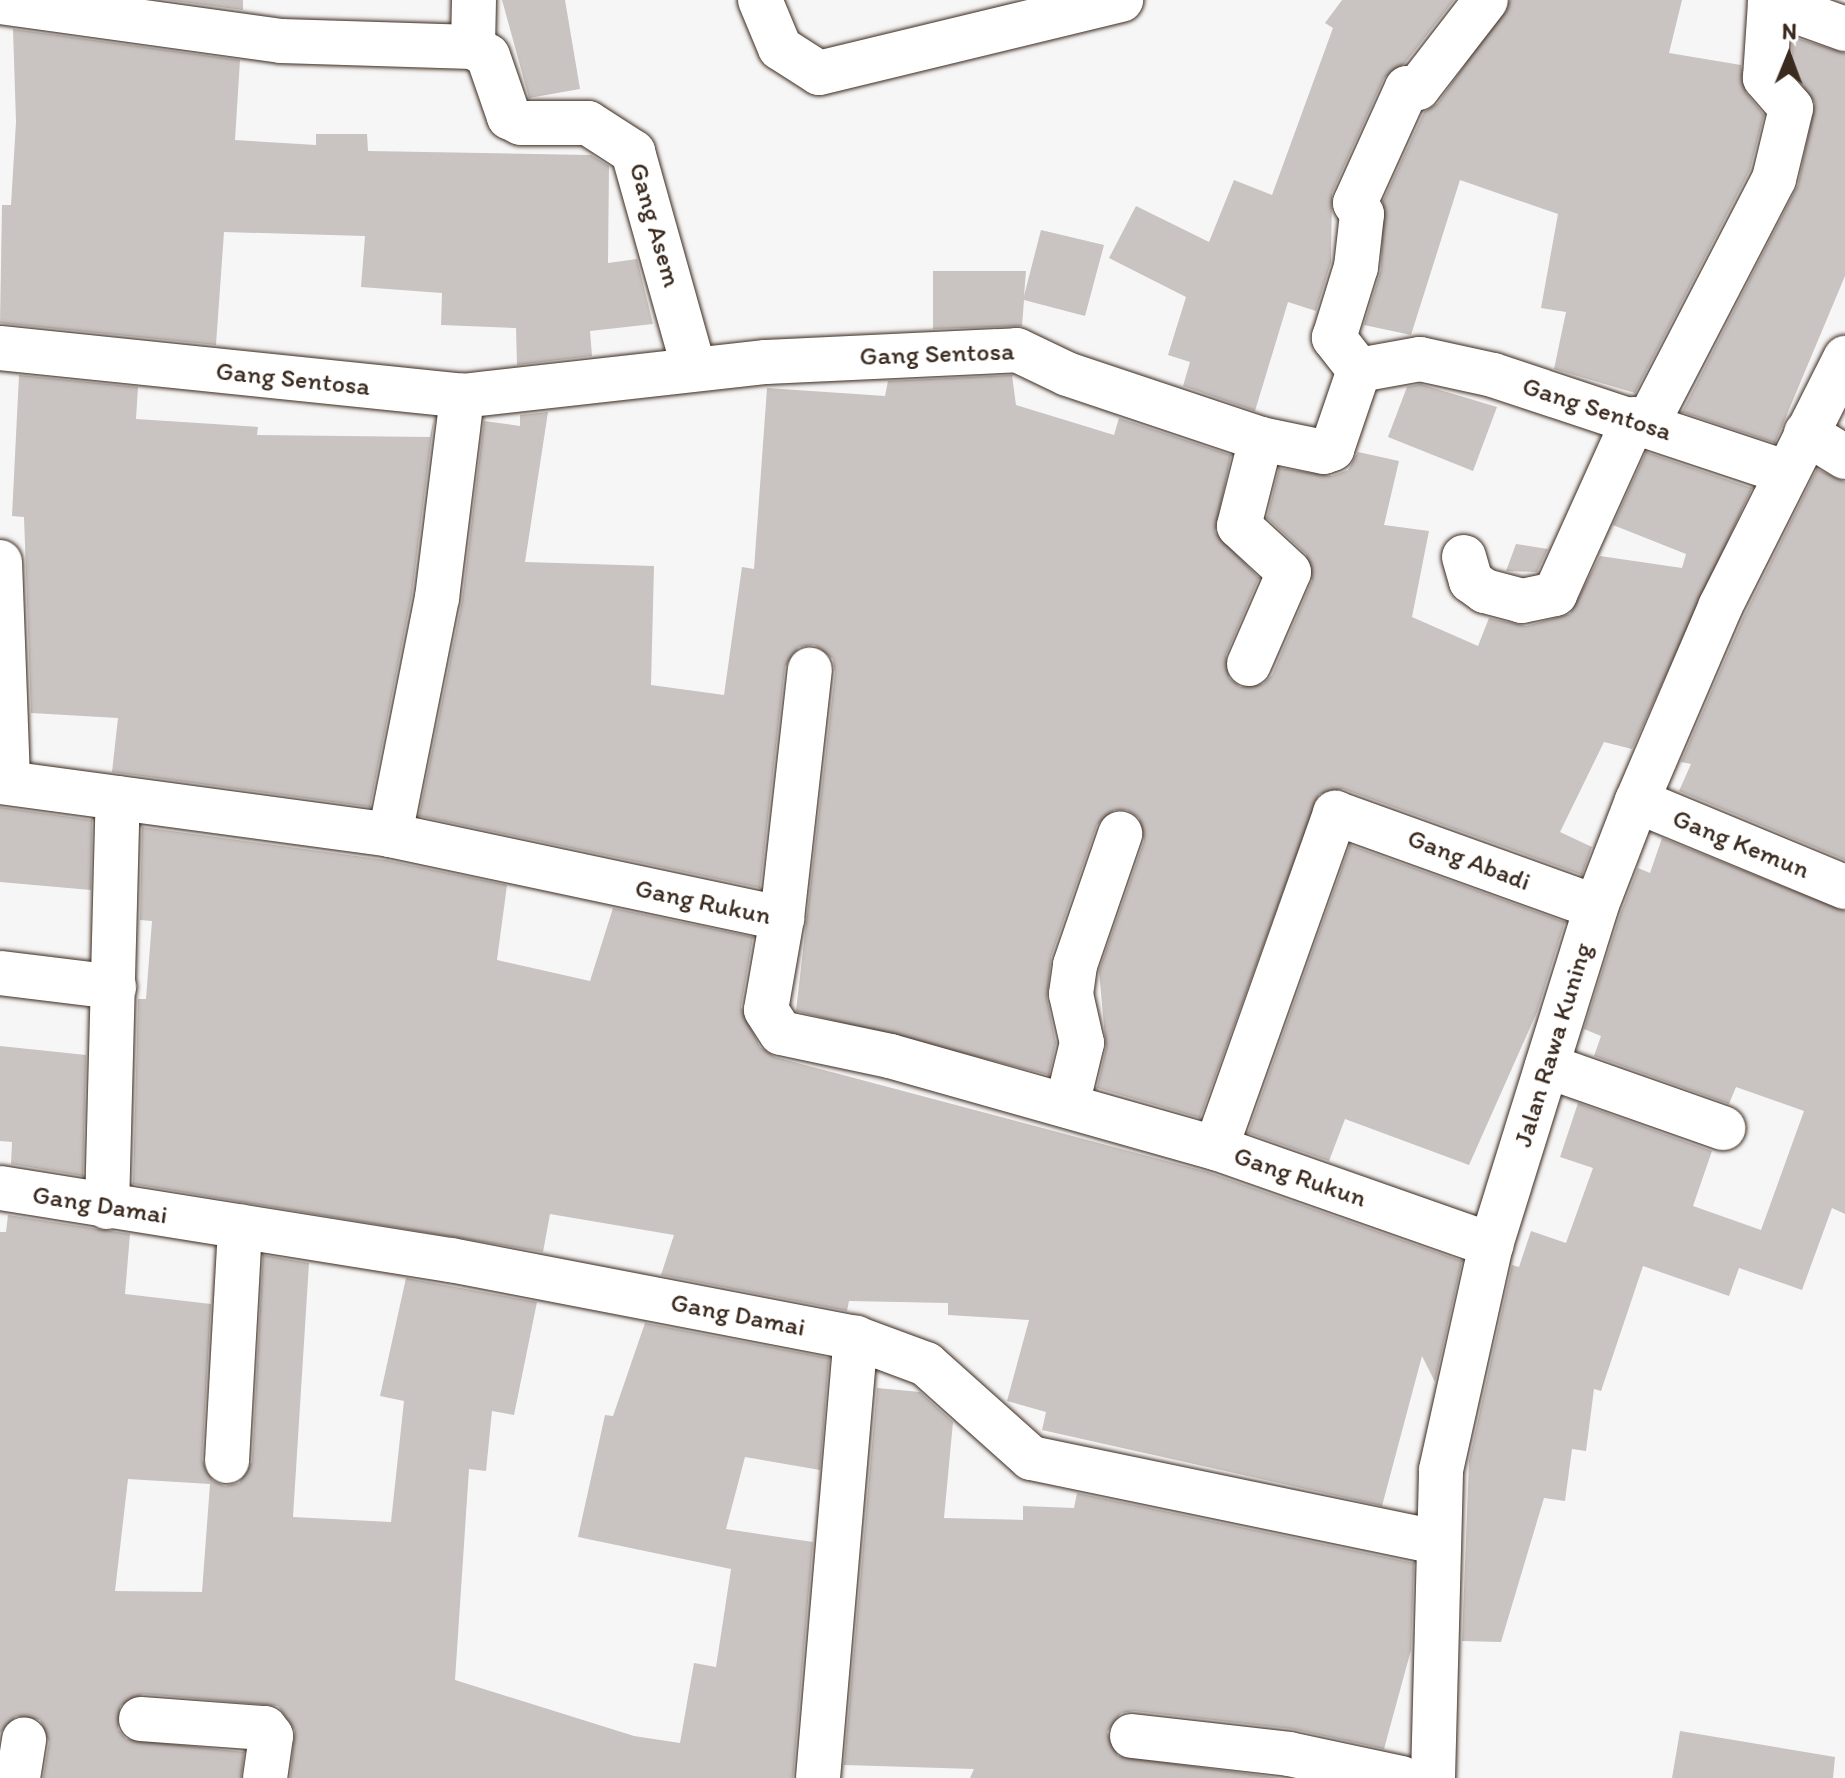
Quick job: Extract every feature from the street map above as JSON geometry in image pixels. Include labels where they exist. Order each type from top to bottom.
[{"type":"street","points":[[0,2],[281,41],[473,47],[474,0]]},
{"type":"street","points":[[760,0],[780,48],[819,73],[1117,1]]},
{"type":"street","points":[[1359,370],[1334,338],[1356,267],[1362,214],[1355,203],[1407,88],[1418,88],[1452,40],[1486,0]]},
{"type":"street","points":[[1464,557],[1471,581],[1485,591],[1522,601],[1555,594],[1640,422],[1774,179],[1791,108],[1765,78],[1770,2],[1845,29]]},
{"type":"street","name":"Gang Asem","points":[[473,47],[488,56],[509,117],[521,123],[588,123],[633,152],[694,369]]},
{"type":"street","name":"Gang Sentosa","points":[[0,348],[462,396],[694,369],[1017,350],[1067,374],[1261,439],[1332,449],[1359,370],[1420,359],[1640,422],[1784,472]]},
{"type":"street","name":"Jalan Rawa Kuning","points":[[1433,1778],[1435,1542],[1441,1470],[1491,1245],[1596,907],[1637,801],[1784,472],[1845,358]]},
{"type":"street","points":[[390,835],[437,598],[462,396]]},
{"type":"street","points":[[1806,433],[1845,457]]},
{"type":"street","points":[[1249,664],[1289,572],[1239,526],[1261,439]]},
{"type":"street","points":[[0,562],[4,782]]},
{"type":"street","points":[[782,918],[810,670]]},
{"type":"street","name":"Gang Rukun","points":[[4,782],[390,835],[782,918],[766,1010],[774,1029],[1067,1105],[1216,1148],[1491,1245]]},
{"type":"street","points":[[107,1207],[118,798]]},
{"type":"street","name":"Gang Kemun","points":[[1637,801],[1845,887]]},
{"type":"street","name":"Gang Abadi","points":[[1216,1148],[1325,829],[1342,812],[1596,907]]},
{"type":"street","points":[[1067,1105],[1082,1043],[1071,994],[1075,965],[1120,834]]},
{"type":"street","points":[[0,973],[114,987]]},
{"type":"street","points":[[1547,1066],[1723,1128]]},
{"type":"street","name":"Gang Damai","points":[[0,1188],[240,1226],[856,1338],[926,1364],[1031,1458],[1435,1542]]},
{"type":"street","points":[[227,1461],[240,1226]]},
{"type":"street","points":[[818,1778],[856,1338]]},
{"type":"street","points":[[141,1719],[265,1728],[271,1736],[265,1778]]},
{"type":"street","points":[[1132,1736],[1289,1754],[1401,1778]]},
{"type":"building","points":[[167,0],[243,0],[243,10]]},
{"type":"building","points":[[502,0],[565,0],[580,89],[529,98]]},
{"type":"building","points":[[1342,0],[1454,0],[1405,63],[1384,78],[1332,193],[1331,262],[1316,311],[1288,302],[1255,411],[1183,386],[1190,362],[1168,355],[1186,297],[1109,258],[1136,206],[1209,242],[1234,180],[1272,195],[1333,28],[1325,23]]},
{"type":"building","points":[[1510,0],[1682,0],[1669,53],[1741,65],[1746,93],[1764,115],[1750,170],[1635,393],[1554,369],[1566,312],[1541,308],[1558,214],[1460,180],[1411,335],[1364,325],[1381,270],[1383,201],[1424,112],[1438,103]]},
{"type":"building","points":[[13,29],[240,60],[235,140],[316,145],[316,134],[367,134],[368,151],[591,155],[609,166],[608,263],[637,259],[653,324],[590,331],[592,356],[517,365],[516,328],[441,325],[442,293],[361,287],[365,236],[224,232],[216,345],[0,323],[2,205],[11,205],[16,122]]},
{"type":"building","points":[[1793,37],[1845,53],[1845,276],[1775,443],[1682,412],[1798,185],[1815,103],[1791,69]]},
{"type":"building","points":[[1041,230],[1104,245],[1085,316],[1024,300],[1022,326],[933,329],[933,271],[1026,271],[1024,296]]},
{"type":"building","points":[[19,375],[138,387],[136,419],[258,427],[257,435],[430,437],[434,418],[412,594],[370,807],[112,772],[118,718],[31,713],[24,517],[12,516]]},
{"type":"building","points":[[1012,375],[1016,405],[1114,435],[1119,418],[1231,455],[1215,532],[1259,578],[1226,655],[1229,678],[1240,687],[1263,684],[1272,675],[1312,581],[1306,554],[1267,518],[1279,468],[1332,476],[1348,470],[1358,452],[1399,461],[1384,525],[1429,531],[1412,617],[1478,646],[1489,618],[1526,626],[1570,614],[1600,556],[1682,568],[1686,554],[1613,525],[1646,452],[1752,488],[1632,749],[1604,742],[1560,832],[1592,847],[1582,875],[1343,789],[1319,794],[1200,1118],[1097,1088],[1106,1048],[1099,971],[1144,841],[1139,818],[1127,810],[1114,810],[1097,825],[1051,957],[1047,999],[1056,1043],[1049,1075],[796,1011],[835,673],[833,659],[814,645],[799,647],[785,667],[760,888],[419,816],[462,601],[484,421],[520,426],[520,415],[548,412],[525,562],[654,566],[651,685],[724,695],[742,567],[754,569],[767,388],[885,396],[888,381]]},
{"type":"building","points":[[1420,384],[1497,407],[1473,471],[1388,437],[1407,387]]},
{"type":"building","points":[[1817,469],[1845,482],[1845,860],[1679,791],[1691,764],[1681,762],[1743,618]]},
{"type":"building","points":[[1516,544],[1548,549],[1537,572],[1506,571]]},
{"type":"building","points":[[0,807],[92,820],[91,890],[0,882]]},
{"type":"building","points":[[142,827],[386,860],[507,885],[497,960],[590,981],[613,908],[753,937],[741,1007],[760,1047],[775,1057],[1208,1172],[1462,1261],[1435,1382],[1422,1356],[1382,1506],[1042,1430],[1046,1412],[1007,1401],[1029,1320],[948,1315],[948,1303],[849,1301],[847,1311],[661,1275],[674,1235],[550,1214],[543,1252],[133,1184],[138,999],[146,999],[152,921],[140,920]]},
{"type":"building","points":[[1662,838],[1845,911],[1845,1214],[1832,1208],[1802,1290],[1739,1268],[1729,1296],[1643,1266],[1601,1391],[1594,1389],[1586,1451],[1572,1449],[1565,1501],[1544,1498],[1501,1642],[1462,1641],[1469,1461],[1512,1265],[1519,1267],[1531,1231],[1566,1243],[1593,1168],[1560,1157],[1578,1103],[1712,1151],[1693,1206],[1761,1230],[1804,1111],[1736,1087],[1729,1104],[1594,1056],[1601,1036],[1584,1029],[1638,868],[1650,873]]},
{"type":"building","points":[[1350,845],[1565,922],[1537,1012],[1469,1165],[1345,1119],[1329,1161],[1248,1133]]},
{"type":"building","points":[[0,1046],[86,1055],[83,1176],[11,1164],[12,1142],[0,1141]]},
{"type":"building","points":[[8,1215],[130,1234],[125,1294],[211,1304],[202,1460],[213,1481],[225,1486],[239,1483],[252,1462],[263,1255],[309,1263],[293,1517],[391,1522],[404,1401],[380,1396],[406,1278],[537,1302],[514,1415],[492,1411],[486,1471],[469,1469],[455,1680],[634,1736],[680,1743],[694,1663],[716,1667],[731,1569],[578,1537],[605,1415],[613,1416],[645,1323],[829,1358],[820,1470],[745,1457],[726,1529],[813,1542],[793,1778],[290,1778],[295,1730],[278,1706],[143,1694],[120,1706],[118,1729],[126,1739],[244,1752],[241,1778],[43,1778],[49,1742],[40,1720],[16,1716],[0,1733],[0,1232],[6,1232]],"holes":[[[128,1479],[210,1484],[202,1592],[115,1591]]]},
{"type":"building","points":[[877,1388],[920,1392],[953,1422],[944,1518],[1023,1520],[1023,1506],[1074,1508],[1077,1493],[1414,1563],[1411,1650],[1384,1749],[1292,1729],[1134,1711],[1121,1713],[1107,1732],[1118,1756],[1279,1778],[970,1778],[974,1769],[844,1765]]},
{"type":"building","points":[[1680,1731],[1835,1757],[1833,1778],[1672,1778]]}]
